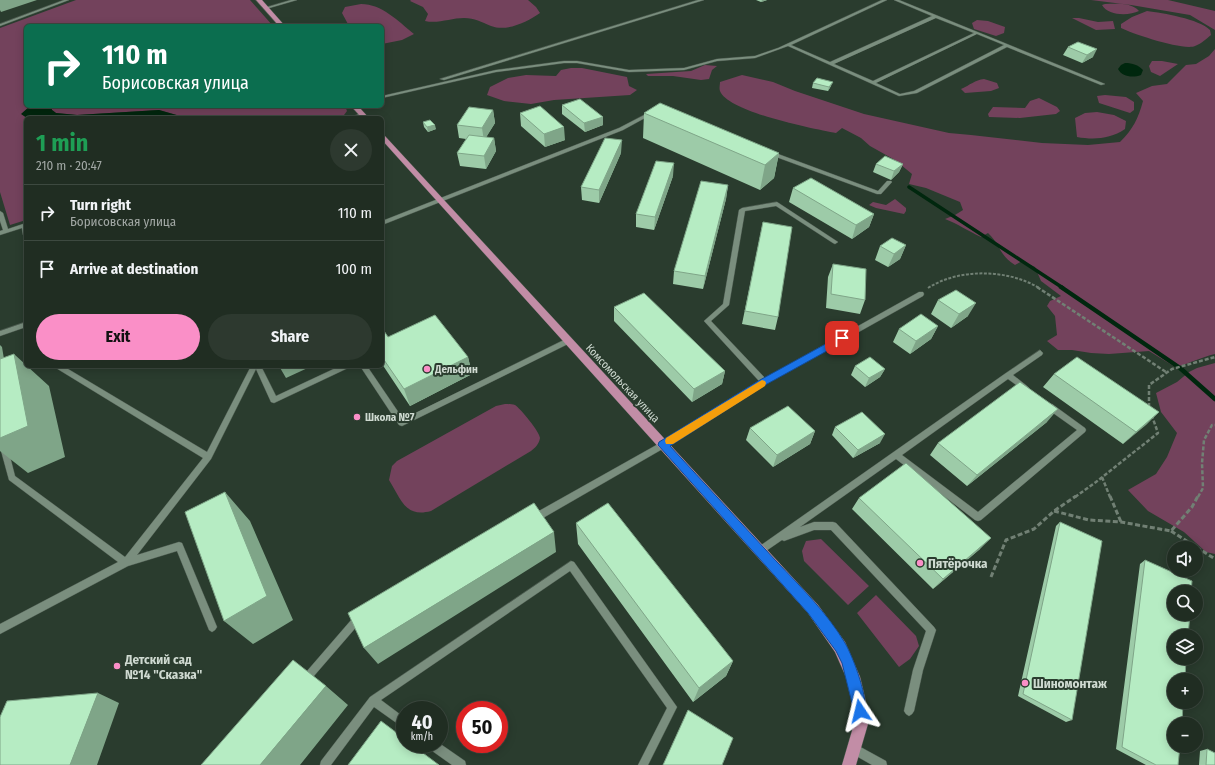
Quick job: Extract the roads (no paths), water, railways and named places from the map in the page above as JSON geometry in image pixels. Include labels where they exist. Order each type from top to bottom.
[{"type":"main road","points":[[259,0],[280,24]]},
{"type":"main road","points":[[356,108],[364,116]]},
{"type":"main road","name":"Комсомольская улица","points":[[384,138],[813,609],[840,647],[847,661],[858,698],[861,724],[855,749],[849,765]]},
{"type":"street","points":[[0,24],[68,0]]},
{"type":"street","points":[[266,8],[295,0]]},
{"type":"street","points":[[384,96],[702,0]]},
{"type":"street","points":[[391,94],[496,71],[564,62],[577,62],[630,71],[684,69],[717,60],[754,57],[768,54],[885,0]]},
{"type":"street","points":[[896,0],[1103,84]]},
{"type":"street","points":[[830,64],[936,16]]},
{"type":"street","points":[[873,83],[977,33]]},
{"type":"street","points":[[788,45],[898,95],[915,92],[1007,45]]},
{"type":"street","points":[[384,222],[620,129],[658,111]]},
{"type":"street","points":[[761,150],[828,172],[842,180],[879,193],[889,182]]},
{"type":"street","points":[[764,382],[707,321],[726,305],[742,210],[776,204],[835,242]]},
{"type":"street","points":[[0,213],[6,231]]},
{"type":"street","points":[[0,233],[24,225]]},
{"type":"street","points":[[527,523],[663,445],[764,382],[921,294]]},
{"type":"street","points":[[0,334],[24,325]]},
{"type":"street","points":[[364,368],[402,423],[568,341]]},
{"type":"street","points":[[760,551],[1040,353]]},
{"type":"street","points":[[61,368],[208,457]]},
{"type":"street","points":[[126,563],[208,457],[253,368]]},
{"type":"street","points":[[259,368],[274,400],[342,368]]},
{"type":"street","points":[[1008,375],[1033,394]]},
{"type":"street","points":[[896,454],[978,517],[1082,430],[1045,403]]},
{"type":"street","points":[[0,433],[12,478],[126,563]]},
{"type":"street","points":[[775,541],[814,526],[833,526],[931,630],[918,670],[909,711]]},
{"type":"street","points":[[0,629],[126,563],[179,546],[212,627]]},
{"type":"street","points":[[325,765],[373,700],[571,565],[672,707],[643,765]]},
{"type":"street","points":[[298,688],[355,622],[369,614]]},
{"type":"street","points":[[373,700],[396,717]]},
{"type":"street","points":[[855,749],[882,765]]},
{"type":"street","points":[[444,753],[460,765]]},
{"type":"waterway","points":[[909,187],[1063,288]]},
{"type":"waterway","points":[[1061,287],[1180,368],[1215,399]]},
{"type":"place","name":"Дельфин","points":[[427,369]]},
{"type":"place","name":"Школа №7","points":[[357,417]]},
{"type":"place","name":"Пятёрочка","points":[[920,563]]},
{"type":"place","name":"Детский сад №14 \"Сказка\"","points":[[117,666]]},
{"type":"place","name":"Шиномонтаж","points":[[1025,683]]}]
